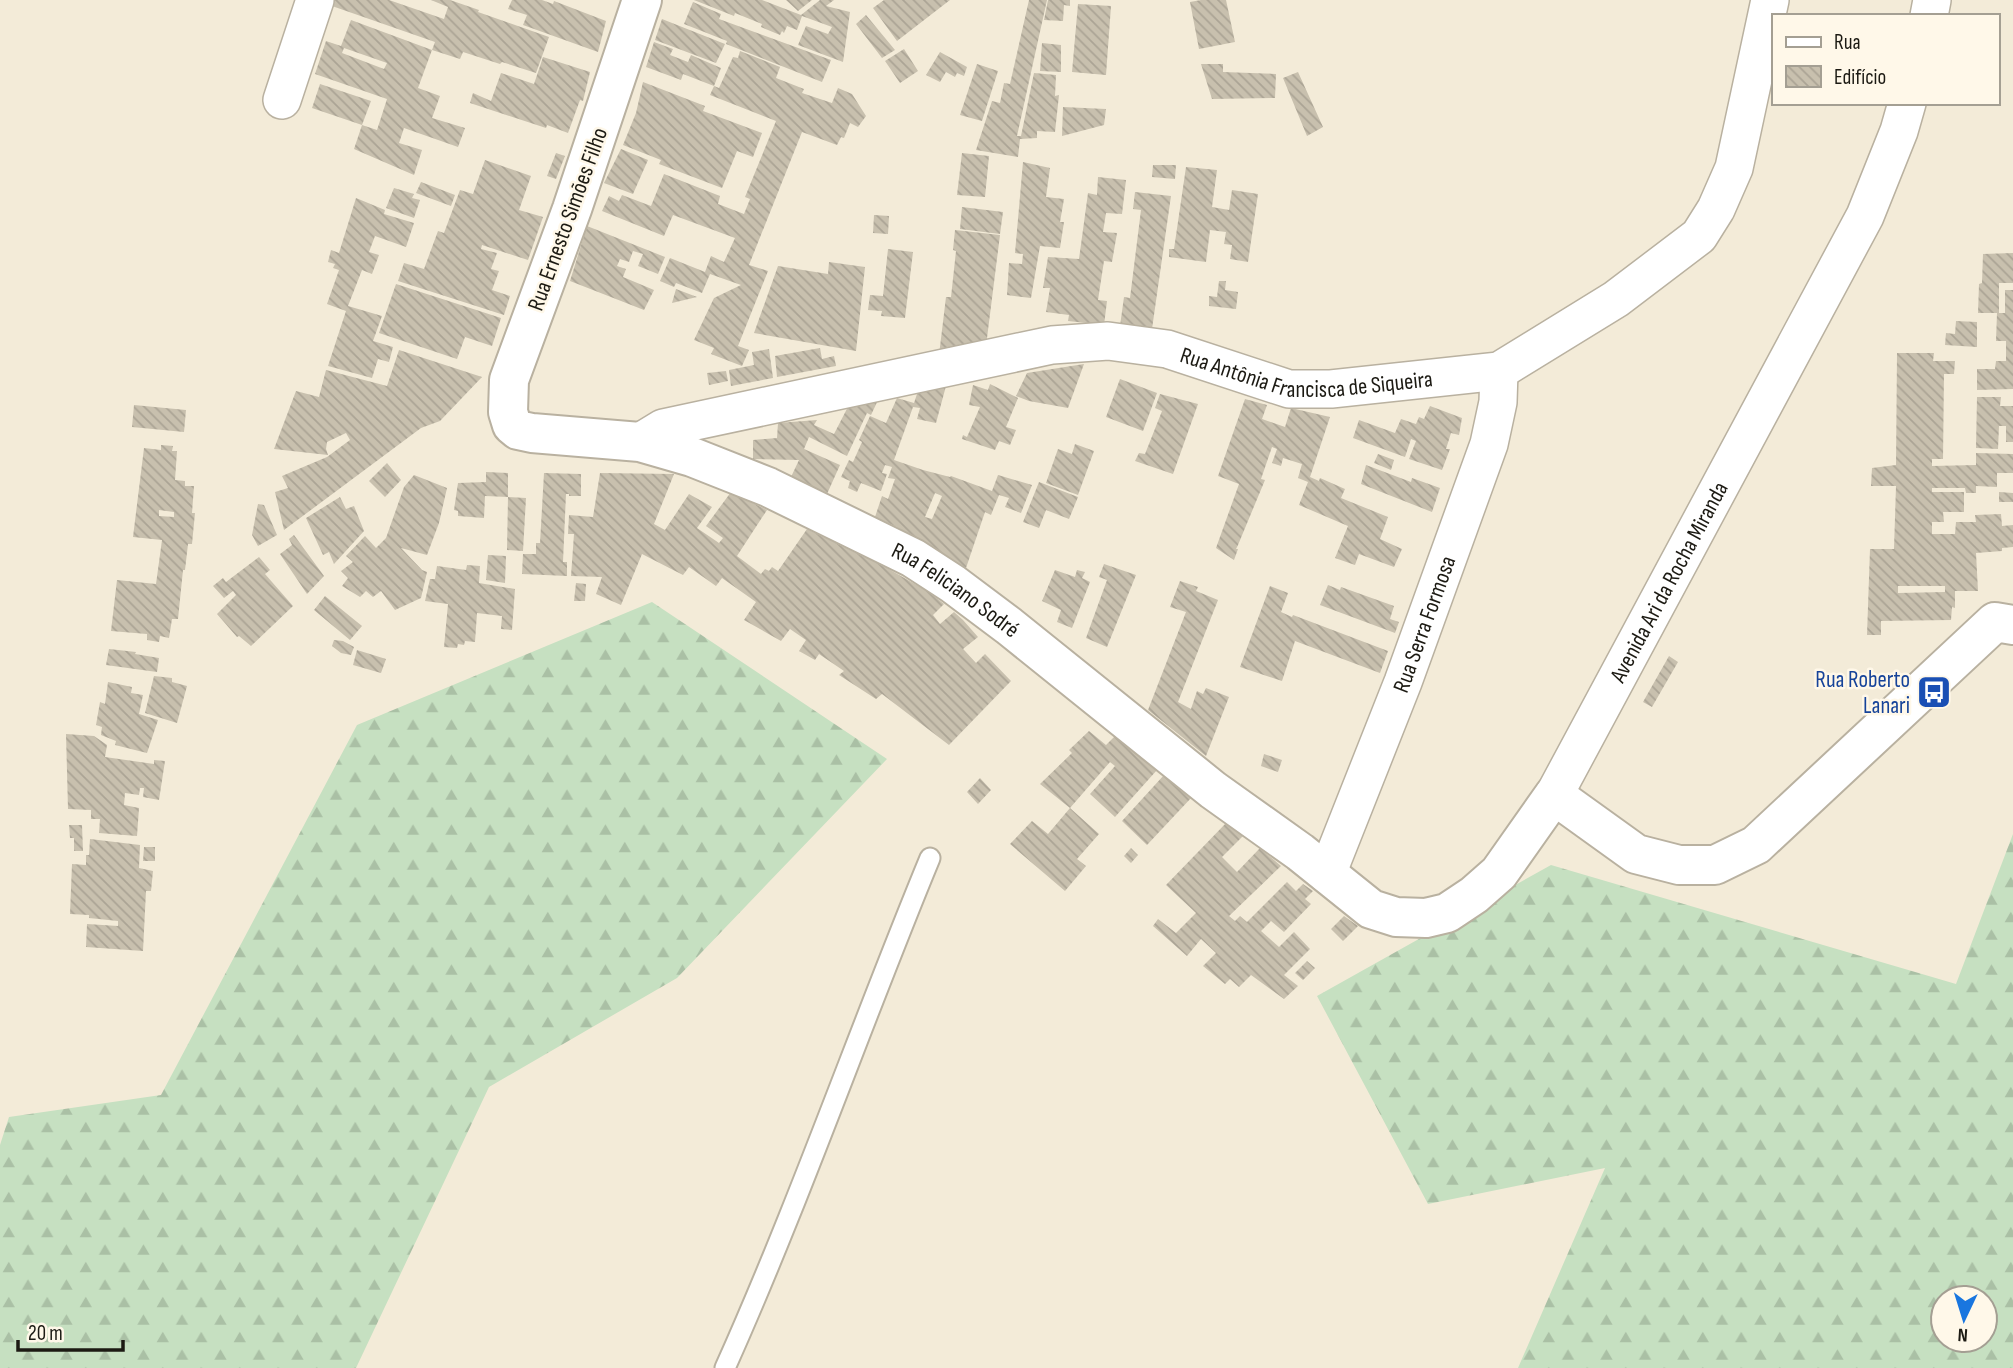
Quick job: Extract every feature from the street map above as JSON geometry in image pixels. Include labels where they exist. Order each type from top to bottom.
[{"type":"street","points":[[282,100],[315,0]]},
{"type":"street","name":"Rua Ernesto Simões Filho","points":[[525,432],[512,425],[508,412],[509,380],[572,209],[642,0]]},
{"type":"street","name":"Rua Antônia Francisca de Siqueira","points":[[640,442],[663,428],[1052,345],[1108,341],[1167,349],[1289,389],[1331,389],[1499,371],[1616,299],[1699,236],[1716,209],[1734,168],[1770,0]]},
{"type":"street","name":"Avenida Ari da Rocha Miranda","points":[[1327,874],[1371,909],[1396,917],[1426,918],[1447,913],[1474,895],[1499,873],[1554,795],[1864,216],[1899,131],[1906,105]]},
{"type":"street","name":"Rua Serra Formosa","points":[[1327,874],[1403,682],[1489,444],[1498,402],[1499,371]]},
{"type":"street","name":"Rua Feliciano Sodré","points":[[525,432],[640,442],[692,457],[768,487],[913,558],[1009,626],[1213,790],[1327,874]]},
{"type":"street","points":[[1554,795],[1636,854],[1679,865],[1715,864],[1756,845],[2007,618]]},
{"type":"lane","points":[[725,1368],[764,1280],[877,986],[930,858]]},
{"type":"green space","points":[[652,602],[887,759],[677,978],[489,1087],[356,1368],[0,1368],[0,1145],[9,1117],[161,1095],[357,725]]},
{"type":"green space","points":[[2013,834],[2013,1368],[1518,1368],[1605,1168],[1428,1204],[1317,996],[1551,865],[1956,984]]},
{"type":"building","points":[[334,0],[389,0],[444,19],[448,7],[431,0],[450,0],[549,37],[536,73],[463,52],[460,59],[432,50],[435,42],[332,6]]},
{"type":"building","points":[[512,0],[542,0],[553,4],[554,1],[606,21],[598,52],[523,25],[527,15],[508,9]]},
{"type":"building","points":[[694,0],[762,0],[801,15],[820,0],[834,0],[826,6],[850,12],[843,62],[798,45],[806,26],[828,34],[832,27],[802,16],[797,30],[787,26],[780,35],[735,13],[734,16]]},
{"type":"building","points":[[786,0],[812,0],[798,11]]},
{"type":"building","points":[[884,0],[950,0],[897,41],[873,8]]},
{"type":"building","points":[[1029,0],[1047,0],[1017,136],[1021,136],[1034,73],[1056,75],[1055,96],[1059,95],[1055,132],[1037,131],[1037,138],[1020,139],[1018,157],[976,150],[992,101],[1000,103],[1004,83],[1010,84]]},
{"type":"building","points":[[1048,0],[1070,0],[1070,6],[1064,5],[1063,21],[1044,20]]},
{"type":"building","points":[[1226,0],[1235,42],[1199,49],[1190,2]]},
{"type":"building","points":[[693,2],[721,14],[719,19],[831,60],[822,82],[726,44],[727,41],[684,24]]},
{"type":"building","points":[[1078,4],[1111,6],[1106,75],[1072,72]]},
{"type":"building","points":[[866,15],[895,50],[882,58],[856,24]]},
{"type":"building","points":[[662,19],[725,44],[716,63],[655,40]]},
{"type":"building","points":[[351,20],[432,50],[418,88],[440,96],[432,118],[465,128],[458,147],[404,128],[399,143],[422,150],[414,175],[354,149],[362,125],[377,130],[387,99],[315,74],[326,41],[341,46]],"holes":[[[344,48],[387,63],[384,69],[342,53]]]},
{"type":"building","points":[[654,42],[673,49],[670,55],[688,62],[691,55],[721,68],[714,86],[683,74],[681,80],[646,67]]},
{"type":"building","points":[[1042,43],[1061,45],[1061,72],[1040,71]]},
{"type":"building","points":[[904,49],[918,71],[900,83],[885,61]]},
{"type":"building","points":[[740,51],[780,67],[776,78],[804,89],[802,93],[832,103],[838,88],[852,94],[866,116],[858,127],[850,123],[844,138],[841,137],[837,145],[802,132],[749,265],[768,271],[738,346],[749,350],[742,366],[711,354],[714,348],[694,340],[714,298],[741,285],[710,274],[702,293],[676,283],[674,287],[660,281],[670,258],[705,272],[711,256],[724,262],[735,238],[673,215],[664,236],[602,211],[609,196],[619,201],[622,195],[651,206],[664,174],[720,196],[718,204],[744,214],[750,199],[745,197],[776,121],[710,95],[714,86],[719,88],[733,57],[738,58]]},
{"type":"building","points":[[940,52],[967,67],[964,76],[957,73],[955,77],[946,72],[940,82],[926,75]]},
{"type":"building","points":[[543,57],[590,72],[583,101],[580,100],[568,133],[470,103],[473,93],[491,101],[501,73],[534,84]]},
{"type":"building","points":[[977,64],[998,71],[982,121],[960,115]]},
{"type":"building","points":[[1201,64],[1223,64],[1223,72],[1276,74],[1275,98],[1212,99]]},
{"type":"building","points":[[1298,72],[1323,127],[1307,136],[1283,78]]},
{"type":"building","points":[[643,82],[705,106],[703,111],[762,133],[753,157],[737,151],[722,188],[659,164],[661,160],[623,145],[636,113]]},
{"type":"building","points":[[320,84],[371,101],[362,125],[312,108]]},
{"type":"building","points":[[1063,107],[1106,109],[1104,125],[1062,136]]},
{"type":"building","points":[[621,149],[648,160],[633,194],[604,183]]},
{"type":"building","points":[[556,153],[565,156],[556,179],[547,176]]},
{"type":"building","points":[[962,153],[989,156],[985,197],[957,195]]},
{"type":"building","points":[[485,160],[531,176],[519,210],[543,217],[528,260],[482,245],[481,249],[497,253],[491,269],[499,271],[492,290],[510,296],[504,315],[398,281],[404,263],[424,269],[438,231],[444,233],[460,190],[473,194]]},
{"type":"building","points":[[1023,162],[1050,168],[1046,197],[1064,199],[1060,222],[1064,222],[1060,248],[1040,246],[1031,298],[1007,295],[1009,263],[1022,264],[1023,254],[1015,253]]},
{"type":"building","points":[[1153,165],[1176,165],[1175,179],[1152,177]]},
{"type":"building","points":[[1186,167],[1217,170],[1212,207],[1229,210],[1232,190],[1258,194],[1248,262],[1230,259],[1232,245],[1224,244],[1226,232],[1210,230],[1206,262],[1169,257],[1169,249],[1174,249]]},
{"type":"building","points":[[1098,177],[1126,180],[1122,214],[1106,213],[1103,232],[1117,233],[1112,262],[1104,261],[1098,300],[1107,301],[1104,325],[1068,321],[1069,315],[1046,312],[1050,288],[1043,288],[1048,257],[1079,259],[1088,193],[1097,195]]},
{"type":"building","points":[[421,182],[455,195],[451,206],[416,193]]},
{"type":"building","points":[[394,188],[414,194],[412,198],[420,200],[414,218],[386,208]]},
{"type":"building","points":[[1135,192],[1171,196],[1152,329],[1120,326],[1124,297],[1130,298],[1141,210],[1133,209]]},
{"type":"building","points":[[356,198],[385,210],[384,214],[414,223],[406,247],[375,236],[369,252],[379,255],[372,274],[362,270],[348,306],[382,316],[373,341],[393,347],[389,362],[378,359],[372,378],[328,366],[346,311],[327,304],[339,270],[333,268],[335,264],[328,262],[331,250],[339,253]]},
{"type":"building","points":[[962,207],[1003,212],[1000,234],[960,229]]},
{"type":"building","points":[[874,215],[889,216],[888,234],[873,233]]},
{"type":"building","points":[[587,226],[665,257],[658,274],[638,266],[643,254],[633,251],[629,262],[620,259],[617,266],[626,269],[623,277],[654,290],[644,310],[570,281]]},
{"type":"building","points":[[955,230],[1000,235],[986,346],[939,355],[946,297],[951,297],[956,251],[953,250]]},
{"type":"building","points":[[888,249],[913,252],[905,318],[881,316],[882,311],[868,310],[870,295],[883,296]]},
{"type":"building","points":[[2013,253],[2013,283],[1999,283],[1999,313],[1978,313],[1983,254]]},
{"type":"building","points":[[829,262],[865,267],[856,351],[754,333],[778,266],[828,274]]},
{"type":"building","points":[[1219,281],[1226,281],[1225,290],[1238,292],[1236,309],[1209,306],[1209,296],[1217,297]]},
{"type":"building","points":[[396,284],[501,318],[492,346],[465,337],[457,359],[379,333]]},
{"type":"building","points":[[676,289],[697,297],[672,303]]},
{"type":"building","points":[[2005,290],[2013,290],[2013,389],[1977,390],[1977,369],[1995,369],[1996,361],[2006,361],[2006,341],[1996,341],[1997,313],[2005,313]]},
{"type":"building","points":[[1956,321],[1977,322],[1977,347],[1945,345],[1946,333],[1955,334]]},
{"type":"building","points":[[820,348],[822,359],[834,356],[836,366],[777,377],[775,356]]},
{"type":"building","points":[[769,349],[773,378],[731,386],[729,370],[754,365],[752,352]]},
{"type":"building","points":[[399,350],[482,377],[440,421],[421,428],[284,530],[275,492],[288,488],[282,476],[327,457],[350,440],[346,433],[327,442],[328,455],[274,449],[296,391],[319,397],[326,370],[387,386]]},
{"type":"building","points":[[1897,353],[1934,353],[1933,361],[1955,361],[1954,374],[1944,374],[1943,459],[1932,459],[1932,466],[1976,465],[1976,453],[2013,454],[2013,473],[1997,473],[1997,487],[1976,486],[1976,493],[1966,493],[1965,488],[1932,488],[1932,492],[1964,492],[1964,512],[1943,512],[1944,522],[1932,522],[1932,534],[1955,534],[1956,522],[1976,522],[1975,515],[2001,514],[2002,526],[2013,525],[2013,547],[2002,548],[2002,551],[1976,553],[1978,591],[1955,591],[1955,608],[1952,607],[1951,620],[1881,621],[1881,635],[1867,635],[1870,549],[1894,549],[1896,486],[1871,486],[1872,468],[1896,465]],"holes":[[[1898,586],[1945,586],[1945,592],[1898,593]]]},
{"type":"building","points":[[1084,364],[1068,408],[1016,396],[1027,373]]},
{"type":"building","points":[[726,371],[728,381],[709,385],[707,373]]},
{"type":"building","points":[[1120,379],[1157,393],[1143,431],[1106,417]]},
{"type":"building","points":[[990,384],[1018,398],[1006,427],[1016,430],[1010,445],[999,441],[995,450],[962,439],[963,435],[967,437],[980,407],[969,405],[973,385],[988,390]]},
{"type":"building","points":[[946,386],[936,423],[917,419],[920,408],[913,407],[894,460],[992,491],[998,475],[1032,485],[1021,513],[1005,507],[1009,498],[999,495],[991,515],[985,512],[966,568],[875,517],[882,496],[888,499],[895,479],[888,478],[892,467],[885,465],[882,473],[887,474],[881,491],[861,483],[857,492],[848,488],[850,481],[841,477],[849,460],[853,462],[870,416],[886,423],[897,398],[914,403],[918,391]],"holes":[[[935,493],[942,496],[932,519],[925,517]]]},
{"type":"building","points":[[1160,394],[1198,404],[1173,474],[1135,461],[1139,453],[1145,454],[1162,411],[1155,408]]},
{"type":"building","points":[[880,396],[871,415],[867,413],[847,456],[809,437],[804,449],[840,465],[827,494],[791,477],[799,460],[753,459],[753,440],[777,438],[778,423],[817,420],[814,425],[834,434],[852,399]]},
{"type":"building","points":[[1977,397],[2001,397],[2000,406],[2013,406],[2013,442],[2006,442],[2006,426],[1999,426],[1998,449],[1976,448]]},
{"type":"building","points":[[1245,399],[1267,405],[1262,419],[1285,427],[1291,408],[1330,417],[1310,477],[1319,481],[1320,478],[1345,489],[1341,498],[1388,517],[1380,539],[1402,549],[1394,567],[1359,554],[1355,565],[1335,558],[1348,526],[1299,505],[1308,482],[1298,478],[1302,464],[1283,458],[1281,466],[1272,463],[1277,449],[1272,447],[1261,479],[1265,480],[1236,549],[1234,560],[1216,548],[1239,484],[1218,476]]},
{"type":"building","points":[[134,405],[186,410],[184,432],[132,427]]},
{"type":"building","points":[[1430,406],[1462,418],[1459,435],[1451,433],[1446,449],[1450,449],[1442,470],[1409,459],[1416,441],[1411,439],[1405,457],[1353,438],[1359,420],[1395,433],[1401,419],[1416,424],[1419,417],[1424,419]]},
{"type":"building","points":[[1075,444],[1094,451],[1078,495],[1046,483],[1058,449],[1072,454]]},
{"type":"building","points":[[161,445],[173,446],[172,451],[177,451],[175,480],[185,481],[185,486],[194,486],[192,513],[195,513],[192,544],[188,544],[183,570],[178,619],[172,619],[169,638],[160,636],[159,642],[147,640],[147,634],[111,631],[117,580],[156,584],[162,540],[133,537],[144,448],[161,450]],"holes":[[[159,510],[174,512],[174,517],[159,516]]]},
{"type":"building","points":[[1378,454],[1394,460],[1391,470],[1374,463]]},
{"type":"building","points":[[387,463],[401,480],[385,497],[369,481]]},
{"type":"building","points":[[1366,465],[1411,482],[1412,478],[1440,488],[1432,512],[1361,484]]},
{"type":"building","points":[[486,472],[508,473],[508,497],[485,496],[484,518],[458,516],[458,511],[454,510],[458,483],[486,482]]},
{"type":"building","points":[[544,473],[581,474],[581,496],[566,494],[563,562],[567,562],[567,576],[522,574],[523,554],[536,554],[536,543],[540,543]]},
{"type":"building","points":[[600,473],[674,474],[654,524],[665,530],[689,494],[712,507],[697,528],[719,543],[723,538],[706,526],[731,492],[767,510],[737,556],[761,574],[772,567],[778,571],[807,529],[885,567],[929,592],[944,604],[933,615],[940,624],[954,612],[963,620],[978,637],[963,649],[976,663],[985,654],[1011,681],[949,745],[882,694],[876,699],[839,675],[844,671],[819,654],[815,660],[799,651],[806,640],[790,629],[781,641],[744,620],[756,602],[722,578],[716,586],[689,567],[683,575],[642,554],[621,605],[596,594],[602,577],[571,576],[574,534],[568,534],[569,515],[593,517]]},
{"type":"building","points":[[414,475],[447,488],[439,523],[427,555],[401,548],[427,572],[421,598],[395,610],[381,591],[373,597],[366,591],[360,597],[342,586],[348,578],[341,571],[353,562],[346,556],[365,536],[376,548],[386,538],[404,487]]},
{"type":"building","points":[[1039,482],[1078,497],[1069,519],[1046,510],[1039,528],[1023,522]]},
{"type":"building","points":[[1999,492],[2013,493],[2013,502],[1999,502]]},
{"type":"building","points":[[340,497],[346,509],[354,506],[364,531],[334,564],[329,552],[323,555],[306,518]]},
{"type":"building","points":[[508,497],[526,498],[523,551],[507,550]]},
{"type":"building","points":[[258,504],[264,505],[277,535],[258,546],[252,535]]},
{"type":"building","points":[[294,535],[324,576],[307,594],[280,554],[292,545],[289,539]]},
{"type":"building","points":[[488,555],[506,556],[505,583],[486,580]]},
{"type":"building","points":[[259,557],[270,570],[265,574],[293,606],[251,646],[237,637],[217,614],[236,595],[233,591],[224,598],[213,586],[223,578],[226,582]]},
{"type":"building","points":[[1104,564],[1136,575],[1107,647],[1086,638],[1107,580],[1099,577]]},
{"type":"building","points":[[467,565],[480,566],[479,583],[515,589],[512,630],[501,629],[502,616],[477,613],[475,642],[465,641],[464,645],[458,644],[457,648],[444,647],[448,604],[425,601],[430,579],[435,579],[437,566],[466,570]]},
{"type":"building","points":[[1055,570],[1075,577],[1077,570],[1085,572],[1082,578],[1090,582],[1072,628],[1057,622],[1061,610],[1042,601]]},
{"type":"building","points":[[1180,581],[1198,587],[1196,591],[1218,600],[1178,702],[1191,709],[1197,691],[1203,694],[1206,688],[1229,697],[1206,756],[1148,710],[1186,612],[1170,607]]},
{"type":"building","points":[[576,583],[586,584],[585,601],[574,601]]},
{"type":"building","points":[[1328,585],[1394,606],[1390,619],[1399,622],[1395,633],[1320,605]]},
{"type":"building","points":[[1270,586],[1288,593],[1281,612],[1388,651],[1380,673],[1295,641],[1282,681],[1240,667]]},
{"type":"building","points":[[325,596],[362,626],[350,640],[314,610]]},
{"type":"building","points":[[334,640],[354,647],[351,655],[341,653],[332,646]]},
{"type":"building","points":[[109,649],[159,658],[157,672],[106,665]]},
{"type":"building","points":[[357,650],[386,659],[381,673],[353,665]]},
{"type":"building","points":[[1669,656],[1678,662],[1652,707],[1643,702]]},
{"type":"building","points":[[154,676],[172,678],[172,682],[187,686],[177,723],[145,713]]},
{"type":"building","points":[[108,682],[132,687],[131,693],[143,695],[139,714],[158,720],[147,753],[115,745],[116,741],[101,735],[102,727],[96,725],[100,702],[105,704]]},
{"type":"building","points":[[1089,731],[1106,745],[1115,736],[1157,770],[1115,817],[1090,794],[1115,766],[1110,762],[1070,808],[1040,784],[1072,753],[1069,750]]},
{"type":"building","points":[[66,734],[94,736],[107,745],[105,757],[154,764],[154,760],[165,761],[159,800],[143,797],[144,788],[140,788],[139,795],[125,793],[124,805],[139,808],[137,836],[99,833],[100,819],[91,819],[91,810],[68,809]]},
{"type":"building","points":[[1264,754],[1282,760],[1278,772],[1261,766]]},
{"type":"building","points":[[1164,775],[1192,797],[1147,845],[1122,821]]},
{"type":"building","points":[[980,778],[991,790],[978,804],[967,792]]},
{"type":"building","points":[[1070,808],[1099,834],[1077,859],[1086,866],[1065,891],[1010,844],[1032,821],[1048,834]]},
{"type":"building","points":[[1228,821],[1244,835],[1222,857],[1237,872],[1260,848],[1281,866],[1229,916],[1235,921],[1240,916],[1247,922],[1287,882],[1296,891],[1303,884],[1313,891],[1305,899],[1311,904],[1284,932],[1271,921],[1261,931],[1279,947],[1294,932],[1310,949],[1284,975],[1298,986],[1284,999],[1251,975],[1239,987],[1230,979],[1225,984],[1203,966],[1216,953],[1201,939],[1187,956],[1153,926],[1158,919],[1176,933],[1196,913],[1166,885]]},
{"type":"building","points":[[69,825],[82,825],[83,851],[74,851],[74,838],[70,838]]},
{"type":"building","points":[[90,839],[140,845],[139,868],[153,871],[151,891],[146,891],[143,951],[86,947],[87,924],[118,926],[118,921],[70,914],[72,864],[86,865]]},
{"type":"building","points":[[144,847],[155,847],[155,861],[143,861]]},
{"type":"building","points":[[1131,848],[1138,855],[1131,863],[1124,856]]},
{"type":"building","points":[[1344,916],[1358,926],[1343,941],[1331,929]]},
{"type":"building","points":[[1307,961],[1315,968],[1303,980],[1295,973]]},
{"type":"place","name":"Rua Roberto Lanari","points":[[1934,692]]}]
